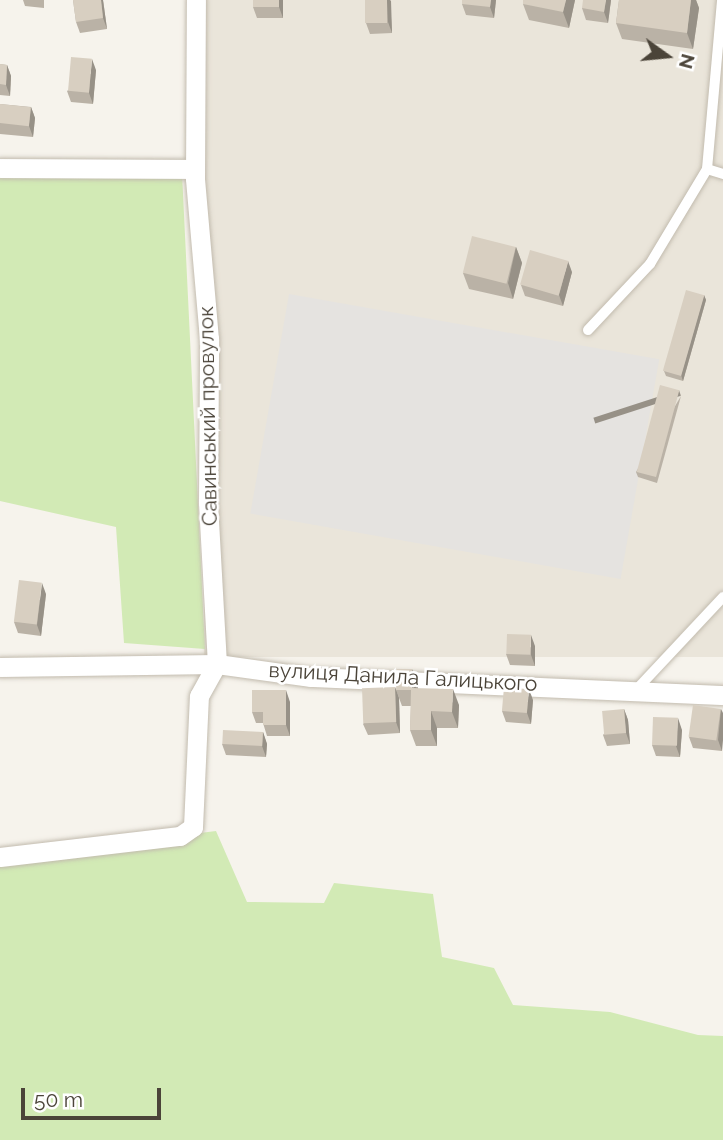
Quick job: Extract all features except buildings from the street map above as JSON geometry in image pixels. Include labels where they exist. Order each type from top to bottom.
[{"type":"street","name":"Савинський провулок","points":[[196,0],[195,169],[209,339],[208,502],[217,664]]},
{"type":"street","points":[[0,168],[195,169]]},
{"type":"street","points":[[0,857],[180,836],[193,827],[199,696],[217,664]]},
{"type":"street","name":"вулиця Данила Галицького","points":[[0,667],[217,664],[311,677],[637,689],[723,695]]},
{"type":"lane","points":[[588,330],[650,264],[707,169],[722,0]]},
{"type":"lane","points":[[707,169],[723,174]]},
{"type":"lane","points":[[637,689],[723,597]]},
{"type":"shaded area","points":[[204,0],[723,0],[723,657],[204,657]]},
{"type":"shaded area","points":[[289,294],[659,359],[621,579],[250,514]]},
{"type":"green space","points":[[0,173],[182,173],[205,649],[124,643],[116,527],[0,501]]},
{"type":"green space","points":[[216,831],[247,902],[324,903],[334,883],[433,894],[442,957],[494,968],[513,1005],[610,1012],[698,1035],[723,1036],[723,1140],[0,1140],[0,858]]}]
